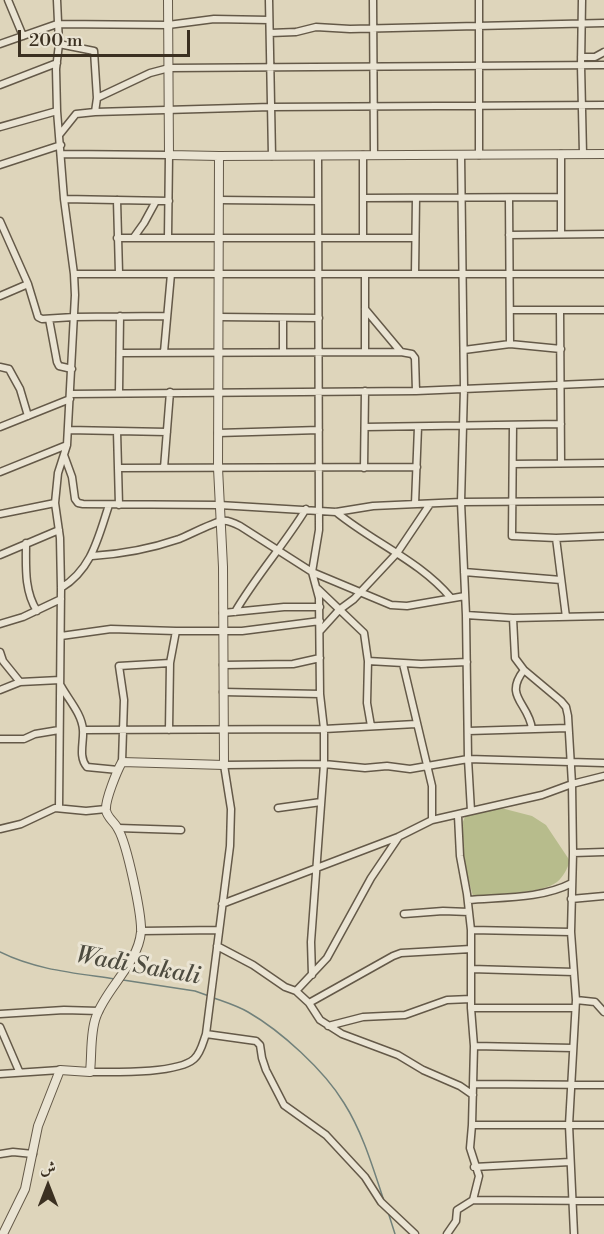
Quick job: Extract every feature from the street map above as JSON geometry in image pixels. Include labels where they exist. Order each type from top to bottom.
[{"type":"street","points":[[8,0],[23,36]]},
{"type":"street","points":[[57,0],[59,44],[56,69],[57,111],[64,199],[74,274],[72,369],[67,445],[58,473],[55,503],[61,588],[59,808]]},
{"type":"street","points":[[168,0],[168,237]]},
{"type":"street","points":[[269,0],[272,156]]},
{"type":"street","points":[[373,0],[374,155]]},
{"type":"street","points":[[479,0],[480,155]]},
{"type":"street","points":[[582,0],[580,65],[583,154]]},
{"type":"street","points":[[0,44],[57,24],[168,24],[214,20],[269,20]]},
{"type":"street","points":[[270,33],[296,32],[316,27],[350,29],[479,25],[604,25]]},
{"type":"street","points":[[59,44],[94,51],[97,98],[95,112]]},
{"type":"street","points":[[581,57],[595,57],[604,52]]},
{"type":"street","points":[[0,85],[57,63]]},
{"type":"street","points":[[97,98],[150,73],[169,68],[604,65]]},
{"type":"street","points":[[60,134],[76,114],[95,112],[271,107],[604,105]]},
{"type":"street","points":[[0,127],[57,111]]},
{"type":"street","points":[[0,165],[61,145]]},
{"type":"street","points":[[62,154],[318,156],[604,154]]},
{"type":"street","points":[[561,154],[561,234]]},
{"type":"street","points":[[363,155],[363,238]]},
{"type":"street","points":[[462,155],[464,388],[461,502],[471,811]]},
{"type":"street","points":[[0,1074],[60,1070],[139,1072],[178,1065],[193,1060],[206,1034],[230,846],[231,809],[224,765],[223,558],[218,468],[219,156]]},
{"type":"street","points":[[312,975],[311,942],[324,764],[324,729],[320,694],[320,607],[318,589],[312,572],[318,540],[319,510],[318,156]]},
{"type":"street","points":[[363,198],[561,197]]},
{"type":"street","points":[[415,274],[416,198]]},
{"type":"street","points":[[509,198],[510,345]]},
{"type":"street","points":[[64,199],[169,201]]},
{"type":"street","points":[[117,200],[118,273]]},
{"type":"street","points":[[219,200],[318,201]]},
{"type":"street","points":[[134,237],[156,201]]},
{"type":"street","points":[[0,221],[28,284],[38,316],[42,319],[166,316]]},
{"type":"street","points":[[509,235],[604,234]]},
{"type":"street","points":[[117,238],[415,238]]},
{"type":"street","points":[[74,274],[604,274]]},
{"type":"street","points":[[164,352],[171,274]]},
{"type":"street","points":[[364,274],[365,352]]},
{"type":"street","points":[[0,296],[28,284]]},
{"type":"street","points":[[365,309],[401,352]]},
{"type":"street","points":[[510,310],[604,310]]},
{"type":"street","points":[[560,310],[561,464]]},
{"type":"street","points":[[119,392],[120,316]]},
{"type":"street","points":[[219,317],[319,318]]},
{"type":"street","points":[[283,318],[283,352]]},
{"type":"street","points":[[49,319],[57,363],[63,368],[72,369]]},
{"type":"street","points":[[464,350],[510,345],[561,349]]},
{"type":"street","points":[[120,353],[401,352],[412,354],[415,358],[416,391]]},
{"type":"street","points":[[0,368],[9,369],[20,389],[28,416]]},
{"type":"street","points":[[0,427],[70,396],[119,392],[416,391],[604,383]]},
{"type":"street","points":[[364,468],[365,391]]},
{"type":"street","points":[[164,468],[170,392]]},
{"type":"street","points":[[365,427],[561,424]]},
{"type":"street","points":[[513,425],[512,536],[556,538],[604,536]]},
{"type":"street","points":[[415,504],[418,427]]},
{"type":"street","points":[[68,430],[167,432]]},
{"type":"street","points":[[218,433],[319,430]]},
{"type":"street","points":[[117,431],[119,505]]},
{"type":"street","points":[[0,472],[67,445]]},
{"type":"street","points":[[64,454],[78,503],[219,504],[336,512],[373,506],[461,502],[604,501]]},
{"type":"street","points":[[513,464],[604,463]]},
{"type":"street","points":[[118,468],[417,467]]},
{"type":"street","points":[[0,514],[55,503]]},
{"type":"street","points":[[320,631],[397,553],[430,504]]},
{"type":"street","points":[[61,588],[78,576],[92,556],[109,505]]},
{"type":"street","points":[[235,612],[306,509]]},
{"type":"street","points":[[336,512],[365,534],[422,570],[452,598]]},
{"type":"street","points":[[92,556],[147,549],[220,521],[240,526],[312,572],[391,604],[399,606],[465,596]]},
{"type":"street","points":[[0,555],[58,530]]},
{"type":"street","points":[[556,538],[566,617]]},
{"type":"street","points":[[27,543],[27,585],[37,611]]},
{"type":"street","points":[[464,572],[561,580]]},
{"type":"street","points":[[318,589],[364,633],[368,661],[367,703],[371,726]]},
{"type":"street","points":[[0,624],[24,617],[61,599]]},
{"type":"street","points":[[223,613],[284,607],[320,607]]},
{"type":"street","points":[[466,615],[513,618],[604,616]]},
{"type":"street","points":[[513,618],[515,658],[524,670],[566,707],[573,784],[571,932],[576,1000],[569,1125],[574,1234]]},
{"type":"street","points":[[61,636],[111,629],[242,631],[320,621]]},
{"type":"street","points":[[169,730],[170,663],[176,630]]},
{"type":"street","points":[[0,652],[3,661],[20,682]]},
{"type":"street","points":[[223,664],[293,663],[320,658]]},
{"type":"street","points":[[368,661],[403,664],[467,662]]},
{"type":"street","points":[[90,1072],[94,1027],[99,1011],[135,952],[141,931],[138,905],[118,828],[106,809],[122,762],[123,693],[119,666],[170,663]]},
{"type":"street","points":[[403,664],[432,786],[432,820]]},
{"type":"street","points":[[524,670],[516,680],[515,689],[518,699],[531,720],[532,729]]},
{"type":"street","points":[[0,690],[20,682],[60,683]]},
{"type":"street","points":[[60,683],[80,717],[83,730],[82,758],[84,764],[87,767],[118,770]]},
{"type":"street","points":[[223,693],[320,694]]},
{"type":"street","points":[[83,730],[324,729],[416,724]]},
{"type":"street","points":[[468,731],[568,728]]},
{"type":"street","points":[[0,739],[24,739],[35,734],[59,730]]},
{"type":"street","points":[[122,762],[224,765],[324,764],[410,769],[468,759],[604,763]]},
{"type":"street","points":[[222,904],[398,837],[432,820],[458,816],[542,795],[604,776]]},
{"type":"street","points":[[278,808],[321,802]]},
{"type":"street","points":[[0,829],[21,824],[52,809],[86,812],[106,809]]},
{"type":"street","points":[[458,816],[460,856],[471,930],[474,1084],[470,1148],[478,1176],[474,1200]]},
{"type":"street","points":[[118,828],[181,830]]},
{"type":"street","points":[[296,992],[332,951],[337,937],[371,878],[398,837]]},
{"type":"street","points":[[573,853],[604,852]]},
{"type":"street","points":[[468,900],[536,894],[561,889],[572,884]]},
{"type":"street","points":[[571,899],[604,896]]},
{"type":"street","points":[[404,914],[443,910],[469,912]]},
{"type":"street","points":[[141,931],[219,930]]},
{"type":"street","points":[[471,930],[571,932]]},
{"type":"street","points":[[217,946],[296,992],[309,1003],[320,1020],[328,1026],[359,1042],[398,1055],[423,1070],[460,1086],[473,1095]]},
{"type":"street","points":[[309,1003],[401,953],[471,949]]},
{"type":"street","points":[[471,969],[574,972]]},
{"type":"street","points":[[328,1026],[363,1017],[405,1015],[447,1000],[471,999]]},
{"type":"street","points":[[576,1000],[595,1002],[604,1012]]},
{"type":"street","points":[[471,1008],[575,1008]]},
{"type":"street","points":[[0,1014],[64,1010],[99,1011]]},
{"type":"street","points":[[0,1027],[19,1071]]},
{"type":"street","points":[[206,1034],[256,1041],[260,1045],[262,1058],[284,1105],[326,1135],[365,1177],[381,1202],[415,1234]]},
{"type":"street","points":[[474,1046],[573,1048]]},
{"type":"street","points":[[3,1234],[25,1189],[38,1126],[60,1070]]},
{"type":"street","points":[[474,1084],[604,1085]]},
{"type":"street","points":[[472,1125],[604,1125]]},
{"type":"street","points":[[0,1154],[13,1152],[33,1154]]},
{"type":"street","points":[[474,1167],[570,1162]]},
{"type":"street","points":[[447,1234],[456,1221],[458,1210],[474,1200],[604,1201]]},
{"type":"green space","points":[[501,808],[532,816],[546,825],[570,861],[557,882],[529,891],[473,896],[461,842],[463,822],[467,814]]},
{"type":"waterway","name":"Wadi Sakali","points":[[0,952],[42,967],[115,979]]},
{"type":"waterway","name":"Wadi Sakali","points":[[123,980],[195,991],[209,996]]},
{"type":"waterway","name":"Wadi Sakali","points":[[214,998],[240,1008],[261,1020],[288,1040],[325,1078],[344,1103],[357,1126],[384,1201]]},
{"type":"waterway","name":"Wadi Sakali","points":[[388,1212],[395,1234]]}]
